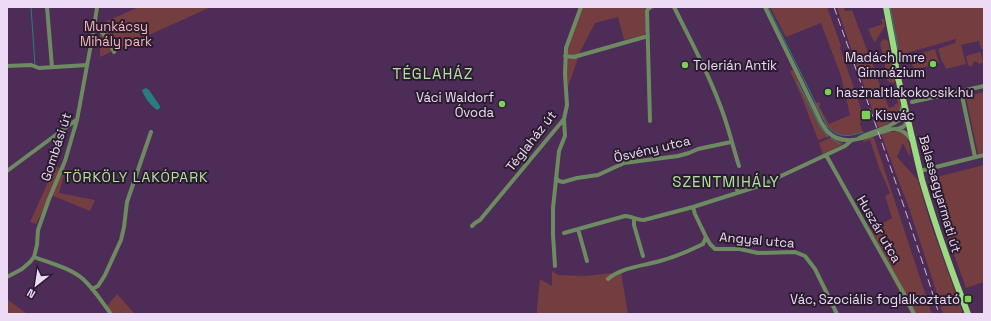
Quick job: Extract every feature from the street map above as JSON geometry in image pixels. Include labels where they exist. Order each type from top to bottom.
[{"type":"main road","name":"Balassagyarmati út","points":[[886,7],[895,54],[896,69],[920,171],[946,255],[968,314]]},
{"type":"street","points":[[47,7],[52,67]]},
{"type":"street","name":"Gombási út","points":[[34,257],[37,245],[38,230],[65,161],[77,120],[97,7]]},
{"type":"street","name":"Téglaház út","points":[[472,226],[480,220],[564,119],[567,105],[564,74],[566,48],[581,7]]},
{"type":"street","points":[[650,121],[647,11],[651,7]]},
{"type":"street","points":[[674,7],[714,89],[739,166]]},
{"type":"street","points":[[564,233],[624,216],[644,220],[693,207],[762,185],[845,146],[855,140],[865,135],[889,126],[897,121],[901,120],[908,122],[903,127],[887,130],[862,139],[855,140],[845,140],[839,139],[832,135],[825,128],[764,7]]},
{"type":"street","points":[[94,28],[101,31],[109,41],[114,52]]},
{"type":"street","points":[[565,56],[574,57],[648,36]]},
{"type":"street","points":[[7,66],[31,65],[39,68],[87,65]]},
{"type":"street","points":[[912,102],[984,86]]},
{"type":"street","points":[[961,91],[975,157]]},
{"type":"street","points":[[897,121],[901,112],[903,101]]},
{"type":"street","points":[[555,266],[553,208],[559,151],[565,136],[564,119]]},
{"type":"street","points":[[7,171],[77,120]]},
{"type":"street","points":[[897,129],[905,133],[913,143]]},
{"type":"street","points":[[92,289],[98,286],[105,275],[121,240],[127,202],[152,132]]},
{"type":"street","name":"Ösvény utca","points":[[556,178],[558,181],[563,182],[598,174],[624,163],[678,156],[698,149],[731,142]]},
{"type":"street","name":"Huszár utca","points":[[826,155],[914,314]]},
{"type":"street","points":[[920,171],[984,155]]},
{"type":"street","points":[[737,193],[738,180]]},
{"type":"street","points":[[693,207],[706,237]]},
{"type":"street","points":[[634,219],[634,225],[643,256]]},
{"type":"street","points":[[578,229],[587,261]]},
{"type":"street","name":"Angyal utca","points":[[608,279],[618,272],[662,261],[689,251],[703,244],[706,237]]},
{"type":"street","name":"Angyal utca","points":[[706,237],[710,244],[716,249],[740,249],[758,252],[795,252],[805,256],[815,268],[838,314]]},
{"type":"street","points":[[7,277],[22,269],[34,257],[75,273],[92,289],[111,314]]},
{"type":"green space","name":"Munkácsy Mihály park","points":[[139,7],[211,7],[100,57],[100,24]]},
{"type":"green space","points":[[582,7],[646,7],[646,32],[644,35],[624,40],[618,17],[595,23],[580,52],[568,87],[565,57]]},
{"type":"green space","points":[[770,7],[827,7],[863,114],[860,124],[863,132],[853,135],[838,134],[827,126],[814,104],[819,102],[821,105],[819,106],[829,124],[850,115],[841,76],[821,23],[786,37]]},
{"type":"green space","points":[[837,7],[844,7],[845,11],[852,10],[873,66],[876,71],[879,70],[875,72],[881,88],[888,86],[889,88],[882,90],[889,108],[898,103],[894,90],[891,88],[897,89],[901,109],[897,117],[887,125],[878,127]]},
{"type":"green space","points":[[889,7],[984,7],[984,49],[981,49],[979,41],[961,45],[966,64],[946,69],[938,49],[955,43],[956,39],[903,54],[904,57],[901,58],[897,48]]},
{"type":"green space","points":[[881,19],[884,19],[885,26],[874,42],[868,29],[883,24]]},
{"type":"green space","points":[[885,39],[888,41],[896,80],[894,83],[889,82],[886,79],[891,77],[888,70],[885,70],[885,60],[880,45],[881,41]]},
{"type":"green space","points":[[935,49],[939,63],[914,70],[910,57]]},
{"type":"green space","points":[[980,52],[983,62],[979,64],[974,61],[972,66],[969,66],[966,56]]},
{"type":"green space","points":[[793,70],[819,123],[830,136],[818,140],[790,71]]},
{"type":"green space","points":[[969,91],[971,95],[984,92],[984,152],[978,154],[965,94]]},
{"type":"green space","points":[[898,132],[902,134],[909,143],[910,157],[903,143],[897,157],[918,180],[929,219],[963,314],[943,314],[909,208],[881,134]]},
{"type":"green space","points":[[832,137],[842,141],[843,144],[823,154],[819,143]]},
{"type":"green space","points":[[871,137],[874,138],[932,314],[911,314],[868,231],[892,218],[885,196],[890,193],[879,168],[870,140],[863,142]]},
{"type":"green space","points":[[984,165],[984,282],[966,288],[943,224],[929,179]]},
{"type":"green space","points":[[55,167],[66,169],[59,193],[95,200],[90,211],[51,195],[36,224],[30,222]]},
{"type":"green space","points":[[552,271],[558,275],[585,276],[621,272],[628,314],[537,314],[540,279],[552,286]]},
{"type":"green space","points":[[117,294],[135,314],[115,314],[106,307]]},
{"type":"green space","points":[[7,299],[27,314],[7,314]]},
{"type":"shaded area","points":[[146,88],[160,106],[157,110],[144,96],[142,90]]},
{"type":"waterway","points":[[31,7],[35,65]]},
{"type":"waterway","points":[[768,7],[827,126],[835,133],[844,135],[853,135],[863,132]]},
{"type":"waterway","points":[[890,7],[898,48]]},
{"type":"waterway","points":[[797,82],[820,126],[828,137]]},
{"type":"waterway","points":[[831,138],[840,144]]},
{"type":"railway","points":[[834,7],[901,198],[939,314]]},
{"type":"place","name":"Madách Imre Gimnázium","points":[[933,64]]},
{"type":"place","name":"Tolerián Antik","points":[[685,65]]},
{"type":"place","name":"hasznaltlakokocsik.hu","points":[[828,92]]},
{"type":"place","name":"Váci Waldorf Óvoda","points":[[502,104]]},
{"type":"place","name":"Kisvác","points":[[866,115]]},
{"type":"place","name":"Vác, Szociális foglalkoztató","points":[[968,299]]},
{"type":"district","name":"TÉGLAHÁZ","points":[[433,73]]},
{"type":"district","name":"TÖRKÖLY LAKÓPARK","points":[[136,177]]},
{"type":"district","name":"SZENTMIHÁLY","points":[[726,181]]}]
